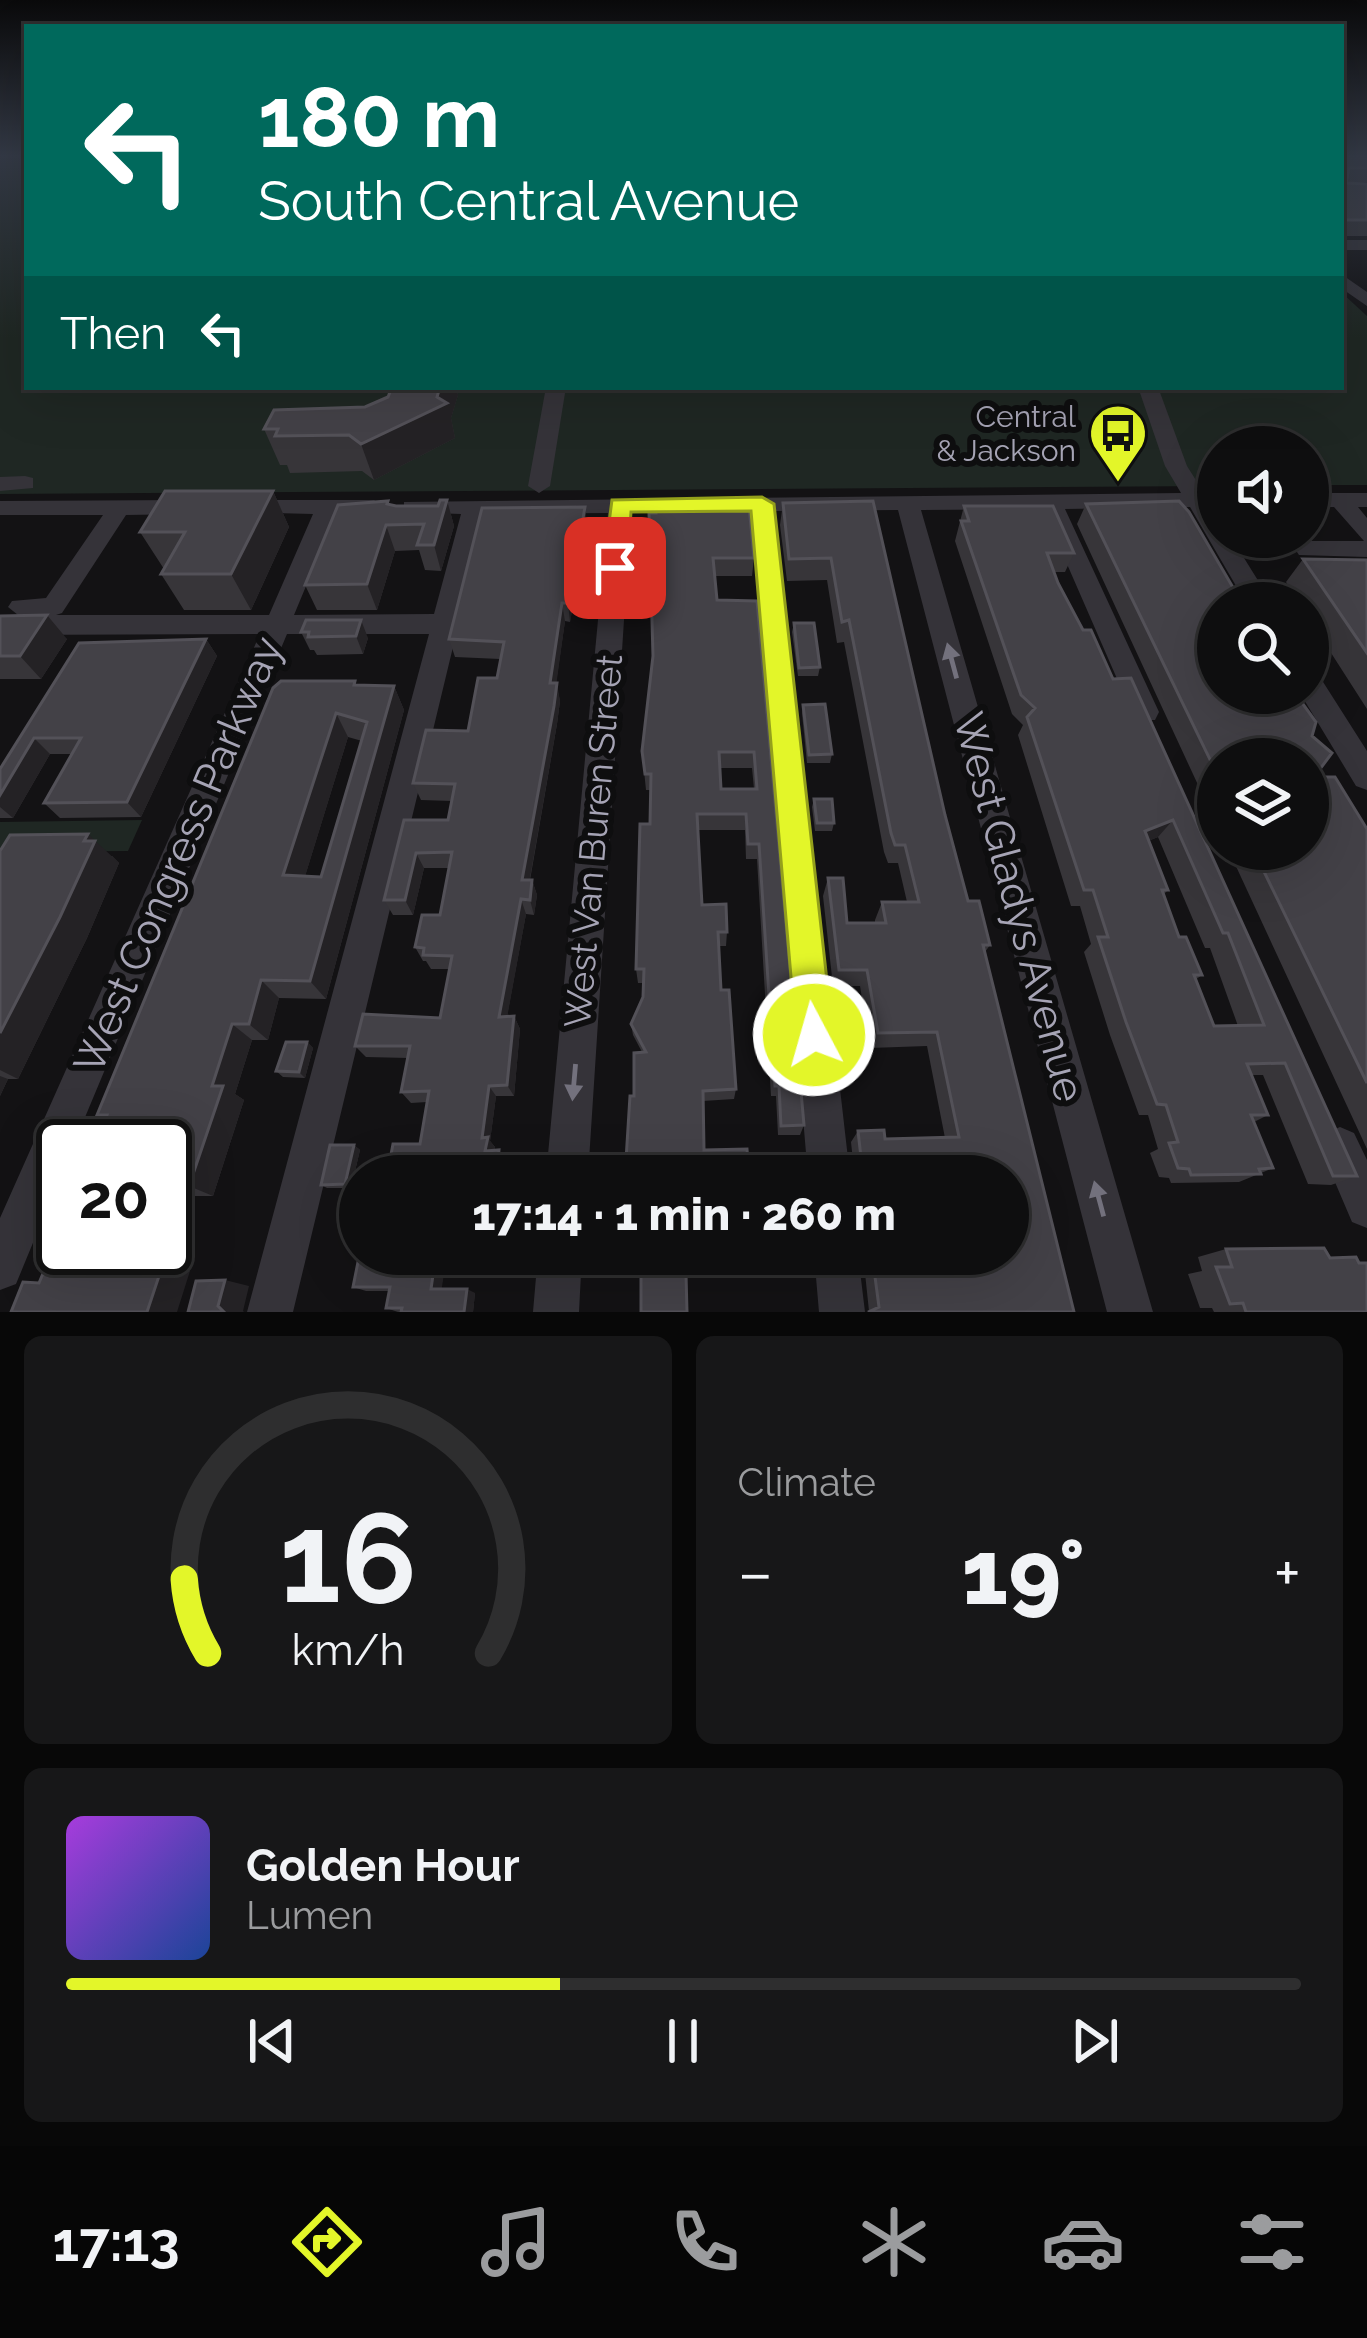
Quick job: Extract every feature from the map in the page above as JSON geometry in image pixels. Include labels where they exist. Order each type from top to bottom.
[{"type":"street","points":[[1344,282],[1367,301]]},
{"type":"street","points":[[539,487],[555,390]]},
{"type":"street","points":[[1149,390],[1176,466],[1197,490]]},
{"type":"street","points":[[0,484],[25,483]]},
{"type":"street","points":[[2,510],[1197,500]]},
{"type":"street","points":[[1329,500],[1367,500]]},
{"type":"street","points":[[1340,500],[1367,534]]},
{"type":"street","points":[[1051,502],[1155,733]]},
{"type":"street","name":"West Gladys Avenue","points":[[908,503],[1130,1312]]},
{"type":"street","points":[[762,504],[827,1155]]},
{"type":"street","name":"West Van Buren Street","points":[[569,1155],[620,505]]},
{"type":"street","points":[[271,1312],[475,506]]},
{"type":"street","name":"West Congress Parkway","points":[[0,1268],[328,507]]},
{"type":"street","points":[[0,608],[52,607],[120,508]]},
{"type":"street","points":[[1329,550],[1367,549]]},
{"type":"street","points":[[0,625],[446,623]]},
{"type":"street","points":[[71,663],[95,625]]},
{"type":"street","points":[[1328,714],[1367,776]]},
{"type":"street","points":[[1328,1121],[1367,1207]]},
{"type":"street","points":[[556,1312],[559,1275]]},
{"type":"street","points":[[838,1275],[842,1312]]},
{"type":"shaded area","points":[[0,216],[24,216],[24,390],[1344,390],[1344,295],[1367,316],[1367,485],[1329,485],[1329,426],[1197,426],[1197,486],[0,494]]},
{"type":"shaded area","points":[[142,820],[128,851],[0,852],[0,822]]},
{"type":"building","points":[[391,390],[439,390],[437,397],[447,403],[361,444],[349,435],[275,436],[278,429],[264,429],[274,410],[365,407],[388,397]]},
{"type":"building","points":[[165,491],[273,491],[231,574],[161,574],[185,532],[140,532]]},
{"type":"building","points":[[440,500],[447,500],[434,545],[417,545],[424,524],[386,525],[367,584],[305,585],[338,505],[388,501],[396,506],[438,506]]},
{"type":"building","points":[[873,501],[945,815],[968,901],[979,901],[990,945],[983,945],[1074,1312],[868,1312],[879,1307],[875,1275],[1029,1275],[1029,1155],[861,1155],[858,1131],[884,1130],[885,1139],[959,1137],[937,1032],[878,1033],[867,970],[839,970],[828,878],[843,878],[847,923],[886,923],[882,902],[919,902],[905,845],[895,845],[891,833],[849,620],[842,622],[831,558],[789,559],[783,503]]},
{"type":"building","points":[[1179,501],[1197,526],[1197,558],[1216,558],[1230,582],[1197,582],[1197,714],[1310,714],[1316,722],[1314,738],[1200,738],[1086,504]]},
{"type":"building","points":[[656,506],[749,506],[754,558],[713,558],[717,600],[757,601],[804,1125],[781,1126],[759,844],[748,844],[746,814],[697,814],[702,905],[726,904],[727,932],[718,932],[721,990],[729,990],[736,1089],[703,1091],[704,1150],[747,1149],[747,1155],[626,1155],[634,1053],[646,1052],[631,1024],[643,997],[644,969],[636,969],[640,824],[650,824],[651,774],[645,774],[642,751],[653,656],[649,513],[656,513]],"holes":[[[719,752],[754,752],[757,789],[721,789]]]},
{"type":"building","points":[[964,506],[1053,506],[1074,553],[1047,553],[1058,583],[1083,630],[1091,630],[1113,679],[1131,678],[1197,823],[1197,870],[1218,870],[1357,1176],[1333,1176],[1285,1063],[1247,1064],[1268,1115],[1251,1115],[1273,1168],[1259,1169],[1261,1174],[1191,1175],[1189,1169],[1178,1168],[1169,1143],[1178,1142],[1166,1105],[1157,1104],[1126,1022],[1098,937],[1108,937],[1093,890],[1084,890],[1027,717],[1035,708],[1021,695],[961,521],[969,521]],"holes":[[[1173,820],[1223,933],[1228,933],[1264,1025],[1214,1026],[1194,975],[1202,975],[1186,937],[1179,937],[1162,890],[1168,890],[1145,831]]]},
{"type":"building","points":[[585,507],[568,603],[562,603],[550,683],[557,683],[554,706],[522,880],[532,880],[530,900],[521,899],[499,1017],[514,1016],[507,1085],[489,1086],[482,1138],[488,1137],[485,1151],[499,1150],[498,1155],[391,1155],[393,1144],[420,1144],[429,1091],[401,1092],[410,1046],[355,1046],[363,1014],[440,1018],[452,956],[423,955],[424,948],[415,947],[422,915],[440,915],[452,852],[416,853],[405,900],[384,900],[404,820],[448,820],[455,784],[413,783],[426,730],[468,731],[478,678],[497,678],[504,642],[449,639],[482,508]]},
{"type":"building","points":[[1303,559],[1367,560],[1367,653],[1329,597],[1329,582],[1319,582]]},
{"type":"building","points":[[47,615],[20,656],[0,656],[0,616]]},
{"type":"building","points":[[306,620],[361,620],[356,636],[308,637],[309,632],[301,632]]},
{"type":"building","points":[[794,623],[814,623],[820,667],[799,668]]},
{"type":"building","points":[[206,639],[127,802],[44,803],[81,738],[34,738],[0,795],[0,769],[79,643]]},
{"type":"building","points":[[281,681],[394,686],[310,981],[261,980],[249,1024],[232,1024],[212,1086],[223,1086],[192,1177],[192,1119],[105,1119],[107,1115],[97,1115],[273,688]],"holes":[[[336,713],[367,722],[321,877],[283,875]]]},
{"type":"building","points":[[825,704],[832,754],[809,755],[803,705]]},
{"type":"building","points":[[1329,777],[1335,777],[1367,829],[1367,1083],[1263,870],[1329,870]]},
{"type":"building","points":[[814,799],[832,799],[834,823],[817,823]]},
{"type":"building","points":[[88,834],[84,841],[95,841],[0,1033],[0,851],[10,835]]},
{"type":"building","points":[[286,1042],[307,1042],[299,1072],[276,1071]]},
{"type":"building","points":[[330,1145],[354,1145],[352,1155],[339,1155],[339,1184],[321,1185]]},
{"type":"building","points":[[1324,1248],[1330,1258],[1356,1257],[1359,1263],[1367,1263],[1367,1312],[1246,1312],[1243,1303],[1230,1304],[1216,1267],[1232,1267],[1226,1249]]},
{"type":"building","points":[[42,1275],[159,1275],[147,1312],[11,1312],[23,1282],[39,1283]]},
{"type":"building","points":[[355,1275],[433,1275],[431,1289],[467,1289],[464,1312],[401,1312],[402,1308],[386,1308],[390,1287],[353,1287]]},
{"type":"building","points":[[641,1275],[686,1275],[687,1312],[641,1312]]},
{"type":"building","points":[[225,1280],[218,1306],[224,1312],[188,1312],[196,1281]]},
{"type":"place","name":"Central & Jackson","points":[[1118,484]]},
{"type":"route","points":[[615,568],[620,505],[762,504],[814,1035]]}]
